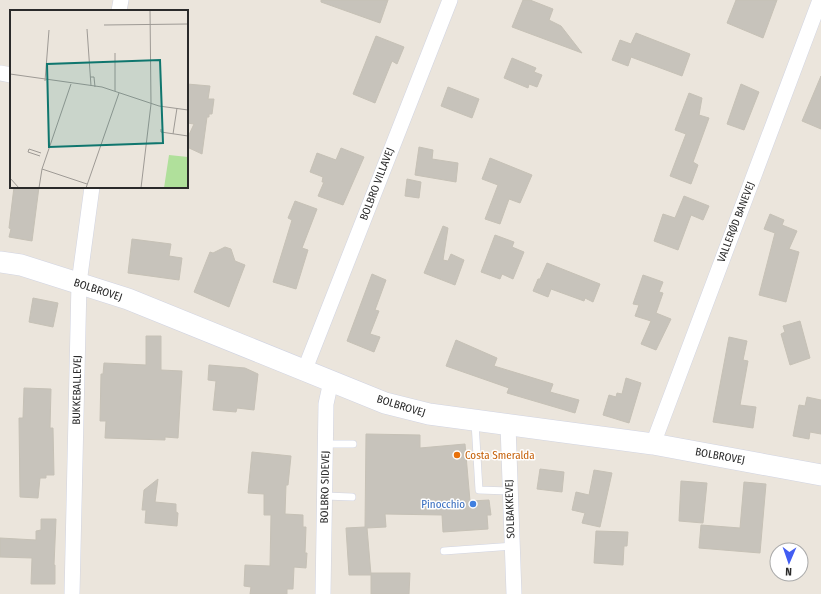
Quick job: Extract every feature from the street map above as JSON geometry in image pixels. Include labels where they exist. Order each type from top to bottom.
[{"type":"street","points":[[119,10],[121,0]]},
{"type":"street","name":"BOLBRO VILLAVEJ","points":[[305,369],[450,0]]},
{"type":"street","name":"VALLERØD BANEVEJ","points":[[653,444],[820,0]]},
{"type":"street","points":[[0,73],[10,74]]},
{"type":"street","name":"BUKKEBALLEVEJ","points":[[72,594],[79,283],[92,188]]},
{"type":"street","name":"BOLBROVEJ","points":[[0,262],[21,265],[128,299],[385,402],[429,414],[653,444],[821,474]]},
{"type":"street","name":"BOLBRO SIDEVEJ","points":[[323,594],[326,404],[332,381]]},
{"type":"street","name":"SOLBAKKEVEJ","points":[[508,424],[514,594]]},
{"type":"lane","points":[[475,420],[479,490],[510,491]]},
{"type":"lane","points":[[325,444],[353,444]]},
{"type":"lane","points":[[324,496],[352,497]]},
{"type":"lane","points":[[444,551],[512,546]]},
{"type":"building","points":[[321,0],[388,0],[380,23],[321,2]]},
{"type":"building","points":[[523,0],[530,0],[553,9],[549,20],[561,26],[582,53],[512,27]]},
{"type":"building","points":[[736,0],[777,0],[763,38],[727,23]]},
{"type":"building","points":[[636,33],[690,54],[682,76],[631,57],[628,66],[612,60],[620,40],[631,44]]},
{"type":"building","points":[[376,36],[404,47],[397,64],[392,61],[375,103],[353,94]]},
{"type":"building","points":[[512,58],[536,68],[534,72],[542,75],[537,87],[529,84],[528,88],[504,78]]},
{"type":"building","points":[[821,76],[821,129],[802,121]]},
{"type":"building","points":[[188,84],[210,86],[208,99],[214,99],[212,114],[209,114],[209,117],[207,117],[202,154],[188,147],[188,137],[194,124],[188,123]]},
{"type":"building","points":[[741,84],[759,92],[744,130],[727,124]]},
{"type":"building","points":[[448,87],[479,99],[472,118],[441,106]]},
{"type":"building","points":[[689,93],[702,98],[699,115],[709,118],[693,162],[698,165],[691,184],[670,176],[686,134],[675,130]]},
{"type":"building","points":[[419,147],[433,150],[432,159],[458,163],[456,182],[415,175]]},
{"type":"building","points":[[341,148],[364,157],[343,205],[318,196],[324,182],[322,182],[323,177],[310,172],[317,153],[336,160]]},
{"type":"building","points":[[490,158],[532,175],[520,203],[509,199],[500,224],[485,219],[498,185],[482,179]]},
{"type":"building","points":[[407,179],[421,182],[419,198],[405,196]]},
{"type":"building","points":[[14,188],[39,188],[32,241],[9,237],[11,229],[9,228]]},
{"type":"building","points":[[684,196],[709,206],[703,220],[691,215],[678,250],[654,241],[663,214],[675,218]]},
{"type":"building","points":[[295,201],[317,209],[302,248],[308,250],[296,289],[273,282],[292,220],[288,218]]},
{"type":"building","points":[[770,214],[784,220],[782,225],[797,231],[789,249],[799,252],[786,302],[759,295],[775,233],[764,229]]},
{"type":"building","points":[[443,226],[448,228],[443,260],[448,261],[451,254],[464,260],[455,285],[424,273]]},
{"type":"building","points":[[495,235],[514,242],[512,247],[524,252],[513,279],[502,274],[500,279],[481,272]]},
{"type":"building","points":[[132,239],[171,244],[169,256],[182,258],[179,280],[128,273]]},
{"type":"building","points":[[225,247],[231,249],[235,261],[245,265],[229,307],[194,292],[210,252],[213,253]]},
{"type":"building","points":[[547,263],[600,284],[593,302],[585,298],[584,301],[551,289],[548,297],[533,291]]},
{"type":"building","points":[[372,274],[386,280],[375,310],[379,311],[370,334],[380,337],[374,352],[347,341]]},
{"type":"building","points":[[643,275],[663,282],[659,292],[663,293],[656,313],[671,319],[656,350],[641,344],[651,321],[635,316],[639,305],[633,304]]},
{"type":"building","points":[[33,298],[58,303],[53,327],[29,322]]},
{"type":"building","points":[[800,321],[810,358],[790,365],[781,334],[785,332],[783,326]]},
{"type":"building","points":[[146,336],[161,336],[161,370],[182,371],[178,438],[165,437],[165,440],[105,438],[106,421],[100,421],[101,374],[103,374],[104,363],[146,365]]},
{"type":"building","points":[[729,337],[747,341],[743,360],[748,361],[740,405],[756,407],[753,428],[713,422]]},
{"type":"building","points":[[456,340],[497,358],[494,366],[553,384],[550,392],[579,400],[575,413],[507,393],[509,388],[446,366]]},
{"type":"building","points":[[209,365],[245,368],[258,374],[254,410],[237,408],[236,412],[213,410],[216,381],[208,380]]},
{"type":"building","points":[[626,378],[641,383],[629,423],[603,415],[609,395],[616,397],[617,393],[622,394]]},
{"type":"building","points":[[24,388],[51,389],[50,428],[53,428],[54,475],[46,475],[46,478],[40,478],[38,498],[20,497],[19,418],[23,418]]},
{"type":"building","points":[[807,397],[821,400],[821,434],[810,432],[809,439],[793,436],[799,405],[805,406]]},
{"type":"building","points":[[366,434],[420,435],[420,448],[465,444],[470,501],[489,500],[491,515],[487,515],[488,529],[443,532],[442,515],[385,514],[386,527],[367,528],[371,575],[349,575],[346,528],[365,527]]},
{"type":"building","points":[[252,452],[291,456],[288,485],[286,485],[285,514],[303,515],[303,527],[306,527],[305,553],[307,553],[306,568],[294,567],[293,589],[287,589],[287,594],[250,594],[251,587],[244,586],[245,565],[270,566],[271,515],[264,515],[264,494],[248,493]]},
{"type":"building","points":[[540,469],[564,472],[562,492],[537,489]]},
{"type":"building","points":[[594,470],[612,473],[600,527],[582,523],[585,513],[572,510],[576,492],[589,495]]},
{"type":"building","points":[[158,479],[155,502],[176,504],[176,512],[178,513],[177,526],[145,523],[146,510],[142,510],[144,490]]},
{"type":"building","points":[[681,481],[707,483],[703,523],[679,521]]},
{"type":"building","points":[[744,482],[766,484],[760,553],[699,548],[701,525],[740,528]]},
{"type":"building","points":[[41,519],[56,519],[54,565],[55,584],[31,584],[32,558],[0,557],[0,538],[36,540],[36,531],[41,530]]},
{"type":"building","points":[[596,531],[628,532],[627,546],[624,546],[623,565],[594,563]]},
{"type":"building","points":[[371,573],[410,573],[409,594],[371,594]]},
{"type":"place","name":"Costa Smeralda","points":[[457,455]]},
{"type":"place","name":"Pinocchio","points":[[473,504]]}]
